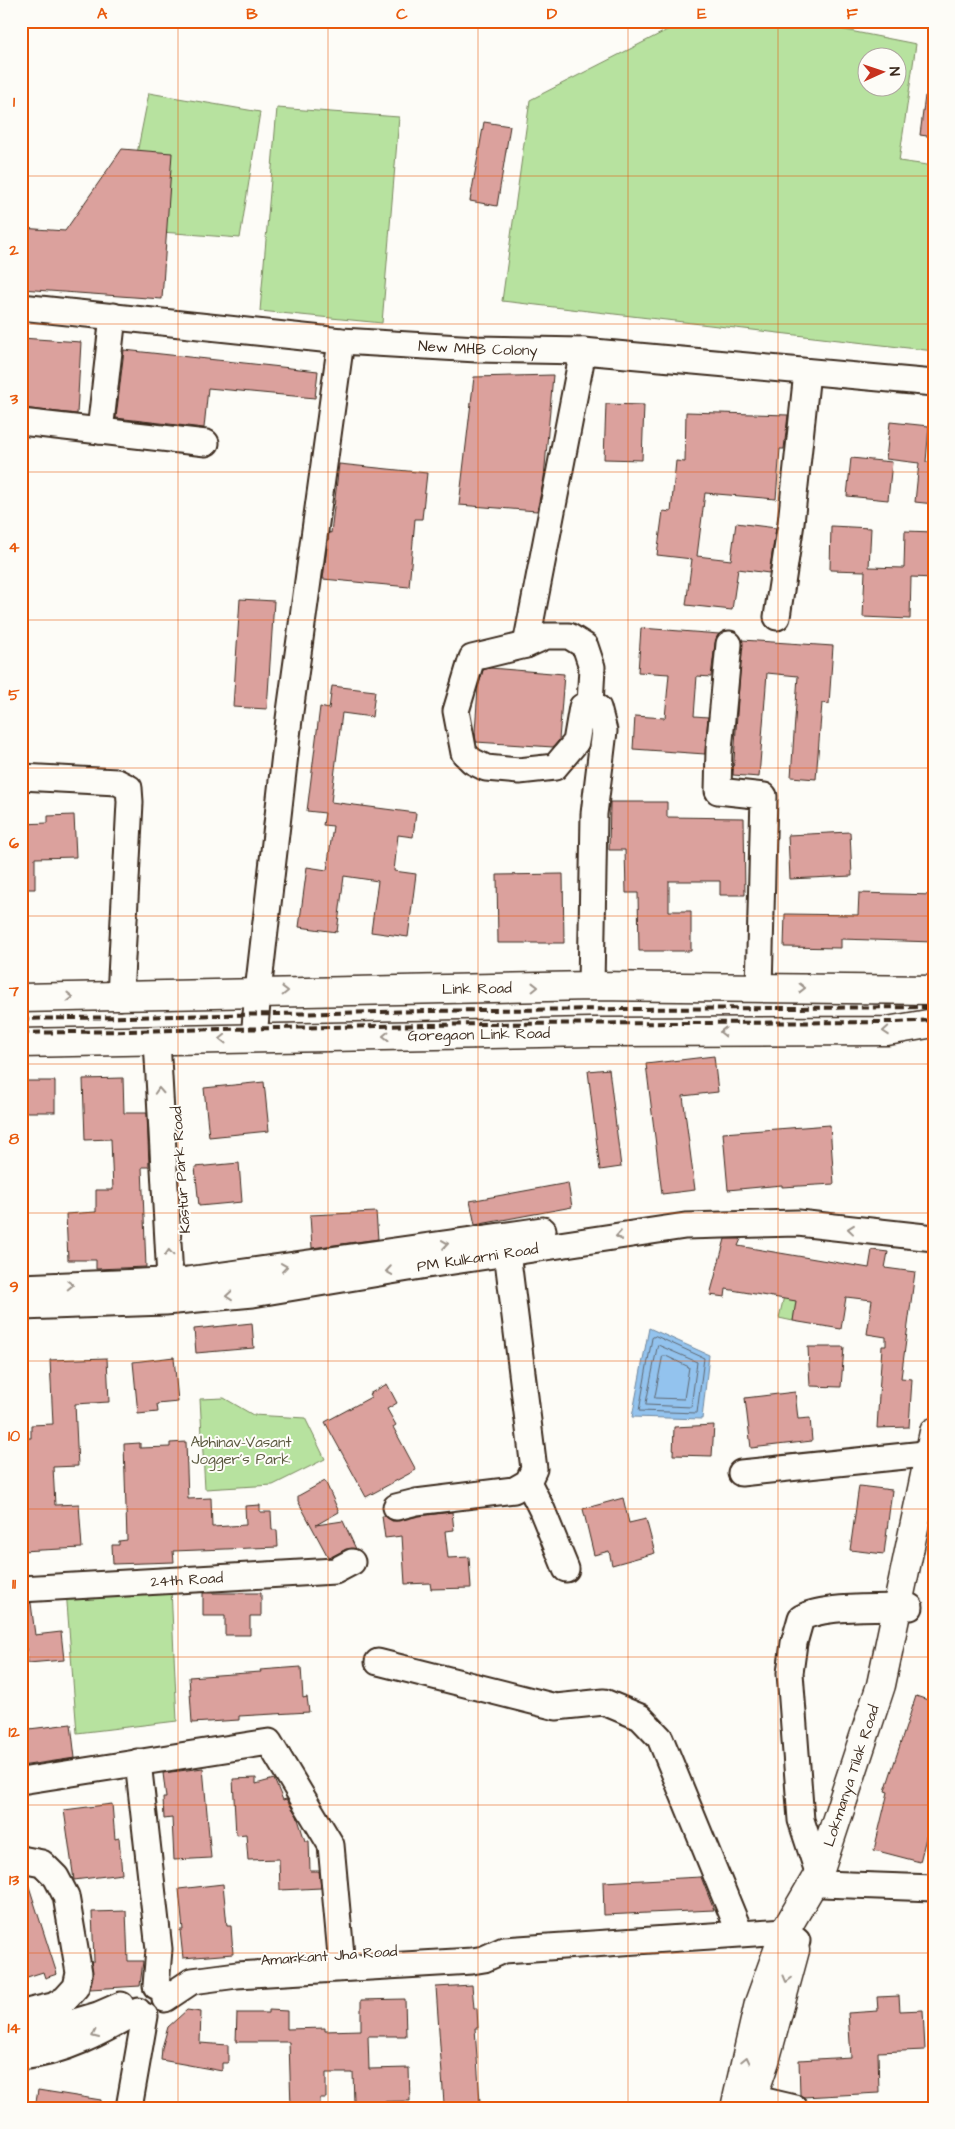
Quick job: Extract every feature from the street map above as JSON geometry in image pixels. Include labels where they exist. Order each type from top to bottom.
[{"type":"main road","name":"Link Road","points":[[21,998],[591,986],[934,990]]},
{"type":"main road","name":"Goregaon Link Road","points":[[21,1044],[591,1032],[887,1031],[934,1023]]},
{"type":"main road","name":"Lokmanya Tilak Road","points":[[746,2104],[765,2061],[791,1936],[821,1879],[887,1715],[903,1607],[933,1446]]},
{"type":"main road","name":"Lokmanya Tilak Road","points":[[903,1607],[934,1498]]},
{"type":"street","name":"New MHB Colony","points":[[21,307],[341,341],[477,349],[583,351],[934,383]]},
{"type":"street","points":[[100,431],[114,316]]},
{"type":"street","points":[[254,1038],[289,719],[341,341]]},
{"type":"street","points":[[526,645],[583,351]]},
{"type":"street","points":[[777,617],[791,523],[808,372]]},
{"type":"street","points":[[21,422],[206,443]]},
{"type":"street","points":[[590,704],[592,668],[585,646],[569,636],[546,636],[526,645],[472,658],[456,711],[464,753],[472,761],[486,768],[519,771],[555,767],[576,742],[582,707],[590,704],[598,708],[604,731],[594,814],[591,986]]},
{"type":"street","points":[[729,644],[719,750],[718,791],[764,796],[759,988]]},
{"type":"street","points":[[21,777],[117,782],[129,788],[130,802],[120,997]]},
{"type":"street","name":"Kastur Park Road","points":[[165,1040],[179,1291]]},
{"type":"street","name":"PM Kulkarni Road","points":[[21,1307],[179,1291],[506,1244],[699,1210],[801,1208],[858,1213],[934,1226]]},
{"type":"street","name":"PM Kulkarni Road","points":[[506,1244],[685,1226],[798,1223],[934,1238]]},
{"type":"street","points":[[396,1507],[416,1502],[514,1490],[528,1482],[534,1469],[506,1244]]},
{"type":"street","name":"PM Kulkarni Road","points":[[21,1287],[179,1291]]},
{"type":"street","points":[[741,1473],[933,1446]]},
{"type":"street","points":[[528,1482],[542,1510],[566,1569]]},
{"type":"street","name":"24th Road","points":[[21,1590],[334,1571],[352,1562]]},
{"type":"street","points":[[903,1607],[823,1611],[801,1618],[794,1643],[790,1673],[801,1820],[821,1879],[934,1888]]},
{"type":"street","points":[[378,1662],[556,1707],[604,1702],[640,1717],[660,1738],[740,1934]]},
{"type":"street","points":[[21,1781],[270,1742],[331,1845],[341,1955]]},
{"type":"street","points":[[21,2038],[98,2015],[139,2009],[153,2015],[159,2012],[163,2006],[159,1949],[138,1762]]},
{"type":"street","points":[[21,1859],[42,1863],[56,1877],[66,1896],[79,1973],[76,1987],[65,1999],[53,2006],[30,2011],[21,2016]]},
{"type":"street","name":"Amarkant Jha Road","points":[[161,1992],[179,1975],[191,1968],[232,1962],[483,1944],[504,1950],[740,1934],[791,1936]]},
{"type":"street","name":"Amarkant Jha Road","points":[[161,1992],[192,1981],[280,1972],[472,1961],[484,1959],[504,1950]]},
{"type":"street","points":[[21,2057],[37,2056],[81,2041],[139,2009]]},
{"type":"street","points":[[129,2108],[139,2009]]},
{"type":"street","points":[[746,2104],[795,2108]]},
{"type":"green space","points":[[685,21],[799,21],[916,44],[899,161],[934,166],[934,351],[502,301],[530,100]]},
{"type":"green space","points":[[149,93],[260,112],[240,238],[122,229]]},
{"type":"green space","points":[[277,108],[399,117],[382,323],[260,311]]},
{"type":"green space","points":[[787,1283],[797,1299],[793,1321],[779,1318]]},
{"type":"green space","name":"Abhinav-Vasant Jogger's Park","points":[[224,1398],[253,1415],[305,1418],[325,1459],[273,1485],[205,1489],[200,1399]]},
{"type":"green space","points":[[171,1588],[177,1721],[77,1733],[66,1590]]},
{"type":"water","points":[[649,1328],[709,1355],[702,1419],[632,1417]]},
{"type":"building","points":[[925,96],[934,96],[934,137],[920,135]]},
{"type":"building","points":[[484,122],[510,126],[497,206],[470,201]]},
{"type":"building","points":[[122,149],[172,153],[162,299],[21,289],[21,228],[65,231]]},
{"type":"building","points":[[21,338],[81,342],[77,414],[21,408]]},
{"type":"building","points":[[124,350],[318,371],[315,398],[208,388],[204,428],[116,418]]},
{"type":"building","points":[[553,375],[544,478],[537,511],[459,505],[474,377]]},
{"type":"building","points":[[606,404],[644,405],[642,460],[604,459]]},
{"type":"building","points":[[686,412],[788,415],[784,449],[780,449],[776,499],[705,493],[697,556],[731,560],[736,523],[776,528],[769,573],[738,569],[732,610],[686,605],[692,559],[657,555],[663,511],[671,512],[676,461],[685,462]]},
{"type":"building","points":[[890,422],[929,426],[926,462],[934,462],[934,504],[915,502],[919,463],[886,459]]},
{"type":"building","points":[[851,458],[892,462],[888,500],[847,496]]},
{"type":"building","points":[[339,464],[427,473],[422,519],[415,519],[409,587],[323,579],[329,532],[331,533]]},
{"type":"building","points":[[831,526],[871,528],[869,567],[904,568],[905,531],[934,532],[934,578],[911,577],[910,619],[863,617],[865,571],[830,570]]},
{"type":"building","points":[[240,599],[274,601],[267,709],[233,707]]},
{"type":"building","points":[[641,628],[719,634],[715,643],[711,677],[697,676],[694,716],[708,717],[705,754],[633,749],[635,716],[665,718],[669,674],[638,672]]},
{"type":"building","points":[[742,640],[833,646],[829,704],[822,703],[816,779],[791,777],[798,676],[767,673],[759,777],[733,775]]},
{"type":"building","points":[[490,668],[564,674],[559,740],[553,747],[476,742],[478,688],[483,670]]},
{"type":"building","points":[[332,686],[375,691],[372,717],[342,713],[331,802],[416,813],[413,837],[398,835],[394,871],[416,874],[408,937],[371,932],[378,881],[344,876],[337,932],[299,927],[307,867],[327,870],[333,826],[323,825],[325,813],[307,811],[320,707],[329,709]]},
{"type":"building","points":[[610,802],[667,802],[667,817],[744,818],[745,895],[720,895],[720,881],[669,881],[669,911],[691,911],[691,951],[639,951],[638,893],[626,893],[625,850],[609,850]]},
{"type":"building","points":[[74,815],[76,857],[35,858],[35,889],[21,889],[21,824],[48,823],[48,816]]},
{"type":"building","points":[[850,832],[852,876],[790,879],[788,835]]},
{"type":"building","points":[[563,874],[564,943],[498,943],[497,875]]},
{"type":"building","points":[[859,893],[934,895],[934,942],[841,939],[841,948],[784,947],[785,914],[858,915]]},
{"type":"building","points":[[714,1056],[718,1092],[683,1096],[695,1190],[662,1194],[646,1064]]},
{"type":"building","points":[[609,1069],[621,1167],[600,1170],[588,1071]]},
{"type":"building","points":[[123,1078],[124,1113],[147,1113],[149,1167],[142,1167],[146,1267],[96,1269],[96,1260],[68,1260],[66,1214],[96,1212],[96,1190],[113,1190],[111,1139],[85,1140],[83,1079]]},
{"type":"building","points":[[21,1081],[55,1081],[55,1112],[21,1112]]},
{"type":"building","points":[[264,1082],[269,1131],[209,1137],[204,1088]]},
{"type":"building","points":[[830,1125],[834,1184],[782,1187],[782,1185],[728,1190],[723,1133]]},
{"type":"building","points":[[239,1163],[242,1202],[199,1206],[195,1167]]},
{"type":"building","points":[[568,1183],[572,1207],[475,1225],[470,1201]]},
{"type":"building","points":[[376,1212],[378,1239],[312,1248],[310,1215]]},
{"type":"building","points":[[725,1239],[741,1239],[738,1246],[869,1268],[872,1250],[888,1252],[885,1268],[915,1272],[901,1378],[912,1379],[909,1427],[877,1428],[882,1346],[886,1346],[886,1337],[867,1334],[872,1300],[846,1297],[841,1329],[793,1321],[796,1301],[726,1289],[725,1297],[710,1295]]},
{"type":"building","points":[[252,1323],[254,1348],[196,1353],[194,1329]]},
{"type":"building","points":[[808,1347],[844,1347],[841,1387],[810,1386]]},
{"type":"building","points":[[174,1357],[178,1402],[157,1404],[158,1412],[138,1414],[133,1362]]},
{"type":"building","points":[[107,1358],[109,1402],[75,1404],[78,1466],[53,1467],[55,1505],[79,1504],[82,1548],[21,1551],[21,1438],[31,1438],[31,1425],[53,1424],[50,1360]]},
{"type":"building","points":[[387,1384],[397,1403],[387,1409],[396,1425],[393,1427],[416,1470],[366,1497],[325,1422],[371,1397],[369,1394]]},
{"type":"building","points":[[795,1392],[798,1419],[810,1418],[812,1441],[751,1448],[745,1398]]},
{"type":"building","points":[[714,1425],[712,1456],[673,1455],[674,1427]]},
{"type":"building","points":[[186,1442],[188,1499],[211,1498],[212,1527],[246,1525],[245,1506],[260,1505],[260,1512],[271,1512],[272,1530],[277,1530],[278,1547],[173,1551],[174,1562],[113,1564],[112,1545],[119,1545],[119,1541],[127,1540],[124,1444],[140,1443],[140,1448],[170,1447],[170,1443]]},
{"type":"building","points":[[325,1481],[339,1512],[316,1525],[343,1521],[356,1549],[346,1549],[331,1557],[328,1557],[298,1501],[298,1496]]},
{"type":"building","points":[[859,1486],[892,1490],[884,1554],[850,1550]]},
{"type":"building","points":[[623,1498],[629,1523],[646,1519],[655,1553],[612,1565],[609,1551],[594,1555],[583,1509]]},
{"type":"building","points":[[452,1512],[454,1530],[445,1531],[448,1558],[469,1557],[471,1588],[431,1589],[430,1583],[405,1584],[402,1536],[385,1538],[382,1516],[392,1521],[399,1521],[419,1516]]},
{"type":"building","points":[[203,1593],[261,1593],[261,1616],[250,1616],[250,1635],[225,1635],[225,1616],[203,1616]]},
{"type":"building","points":[[21,1603],[31,1603],[35,1635],[61,1632],[64,1660],[28,1663],[27,1648],[21,1648]]},
{"type":"building","points":[[301,1667],[303,1698],[307,1697],[309,1712],[239,1716],[239,1720],[192,1723],[189,1677]]},
{"type":"building","points":[[916,1696],[934,1702],[934,1805],[920,1862],[874,1850],[888,1792],[885,1791]]},
{"type":"building","points":[[71,1724],[75,1758],[21,1766],[21,1730]]},
{"type":"building","points":[[203,1768],[211,1858],[174,1860],[172,1818],[164,1819],[163,1798],[166,1798],[163,1773]]},
{"type":"building","points":[[256,1778],[256,1784],[274,1779],[283,1800],[286,1799],[297,1816],[305,1841],[309,1841],[310,1871],[319,1871],[321,1888],[280,1890],[279,1859],[248,1860],[246,1834],[236,1835],[233,1779]]},
{"type":"building","points":[[112,1804],[115,1839],[119,1838],[122,1874],[74,1880],[64,1810]]},
{"type":"building","points":[[21,1874],[25,1874],[57,1974],[45,1978],[43,1972],[21,1979]]},
{"type":"building","points":[[701,1877],[714,1910],[604,1915],[603,1882]]},
{"type":"building","points":[[223,1884],[227,1926],[231,1926],[233,1954],[183,1958],[180,1930],[183,1930],[179,1889]]},
{"type":"building","points":[[126,1911],[128,1961],[143,1961],[140,1986],[90,1989],[93,1976],[91,1961],[94,1961],[92,1912]]},
{"type":"building","points":[[472,1985],[474,2008],[477,2008],[478,2028],[475,2028],[480,2102],[444,2104],[436,1987]]},
{"type":"building","points":[[899,1996],[900,2011],[923,2010],[925,2050],[878,2052],[879,2093],[803,2097],[800,2095],[799,2060],[851,2057],[848,2013],[878,2011],[877,1997]]},
{"type":"building","points":[[405,1999],[406,2036],[368,2036],[369,2069],[409,2068],[410,2101],[354,2102],[353,2073],[326,2073],[326,2098],[320,2098],[320,2108],[291,2108],[289,2042],[236,2042],[237,2013],[269,2013],[269,2010],[287,2011],[287,2029],[325,2028],[325,2031],[361,2030],[361,2000]]},
{"type":"building","points":[[187,2010],[201,2012],[200,2043],[228,2045],[228,2063],[222,2063],[222,2071],[161,2060],[162,2048],[168,2027]]},
{"type":"building","points":[[38,2090],[101,2100],[101,2108],[35,2108]]},
{"type":"railway","points":[[21,1019],[482,1010],[934,1007]]},
{"type":"railway","points":[[21,1033],[482,1024],[897,1022],[934,1020]]}]
